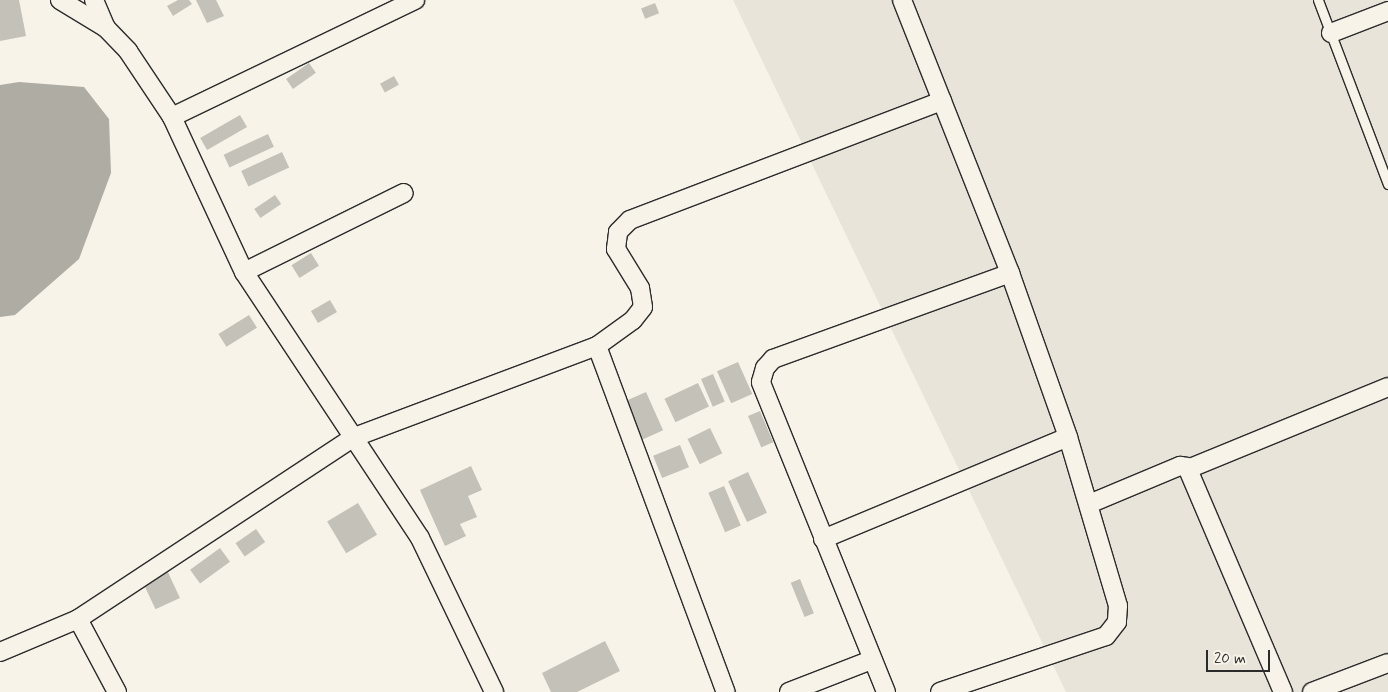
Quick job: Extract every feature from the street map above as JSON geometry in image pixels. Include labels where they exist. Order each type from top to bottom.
[{"type":"street","points":[[60,0],[106,28],[128,51],[172,116],[244,272],[352,438],[420,538],[494,692]]},
{"type":"street","points":[[94,0],[106,28]]},
{"type":"street","points":[[172,116],[415,0]]},
{"type":"street","points":[[902,0],[1010,272],[1068,436],[1118,606],[1117,622],[1106,636],[940,692]]},
{"type":"street","points":[[1331,33],[1388,11]]},
{"type":"street","points":[[2,646],[78,619],[352,438],[597,346],[633,320],[644,307],[640,288],[616,248],[618,232],[630,220],[942,102]]},
{"type":"street","points":[[244,272],[404,193]]},
{"type":"street","points":[[886,692],[871,660],[761,382],[765,368],[773,358],[1010,272]]},
{"type":"street","points":[[597,346],[726,692]]},
{"type":"street","points":[[1088,504],[1180,466],[1188,469],[1388,387]]},
{"type":"street","points":[[823,538],[1068,436]]},
{"type":"street","points":[[1188,469],[1284,692]]},
{"type":"street","points":[[78,619],[117,692]]},
{"type":"street","points":[[789,692],[871,660]]},
{"type":"street","points":[[1312,692],[1388,663]]},
{"type":"lane","points":[[1318,0],[1388,184]]},
{"type":"shaded area","points":[[733,0],[1388,0],[1388,692],[1066,692]]},
{"type":"shaded area","points":[[19,82],[84,87],[109,119],[111,173],[79,259],[15,315],[0,317],[0,85]]},
{"type":"building","points":[[0,0],[19,0],[26,36],[0,41]]},
{"type":"building","points":[[178,0],[189,0],[192,4],[173,16],[167,6]]},
{"type":"building","points":[[196,0],[216,0],[224,16],[207,23]]},
{"type":"building","points":[[655,3],[659,13],[645,19],[641,9]]},
{"type":"building","points":[[309,63],[316,73],[293,89],[286,79]]},
{"type":"building","points":[[394,76],[399,85],[385,93],[380,84]]},
{"type":"building","points":[[240,115],[247,127],[207,150],[200,138]]},
{"type":"building","points":[[268,134],[274,147],[230,167],[224,155]]},
{"type":"building","points":[[282,152],[289,167],[248,186],[241,171]]},
{"type":"building","points":[[275,195],[281,204],[260,218],[254,209]]},
{"type":"building","points":[[311,253],[319,266],[299,278],[291,265]]},
{"type":"building","points":[[330,300],[337,312],[318,323],[311,311]]},
{"type":"building","points":[[249,315],[257,328],[226,347],[218,334]]},
{"type":"building","points":[[738,362],[752,394],[731,403],[717,371]]},
{"type":"building","points":[[713,374],[725,402],[713,407],[701,379]]},
{"type":"building","points":[[698,383],[709,407],[675,422],[664,399]]},
{"type":"building","points":[[646,392],[663,430],[642,440],[625,401]]},
{"type":"building","points":[[760,411],[773,442],[761,447],[748,416]]},
{"type":"building","points":[[710,428],[722,453],[700,464],[688,439]]},
{"type":"building","points":[[680,445],[689,467],[662,478],[653,456]]},
{"type":"building","points":[[471,466],[482,490],[468,496],[477,517],[460,524],[466,536],[445,546],[420,490]]},
{"type":"building","points":[[748,472],[767,513],[747,522],[728,481]]},
{"type":"building","points":[[724,486],[741,526],[725,532],[708,493]]},
{"type":"building","points":[[358,503],[377,535],[346,553],[327,522]]},
{"type":"building","points":[[256,529],[265,542],[245,556],[236,543]]},
{"type":"building","points":[[220,548],[230,562],[200,584],[190,570]]},
{"type":"building","points":[[166,568],[180,598],[155,609],[142,579]]},
{"type":"building","points":[[800,579],[814,613],[805,617],[791,583]]},
{"type":"building","points":[[605,641],[620,671],[577,692],[551,692],[542,673]]}]
